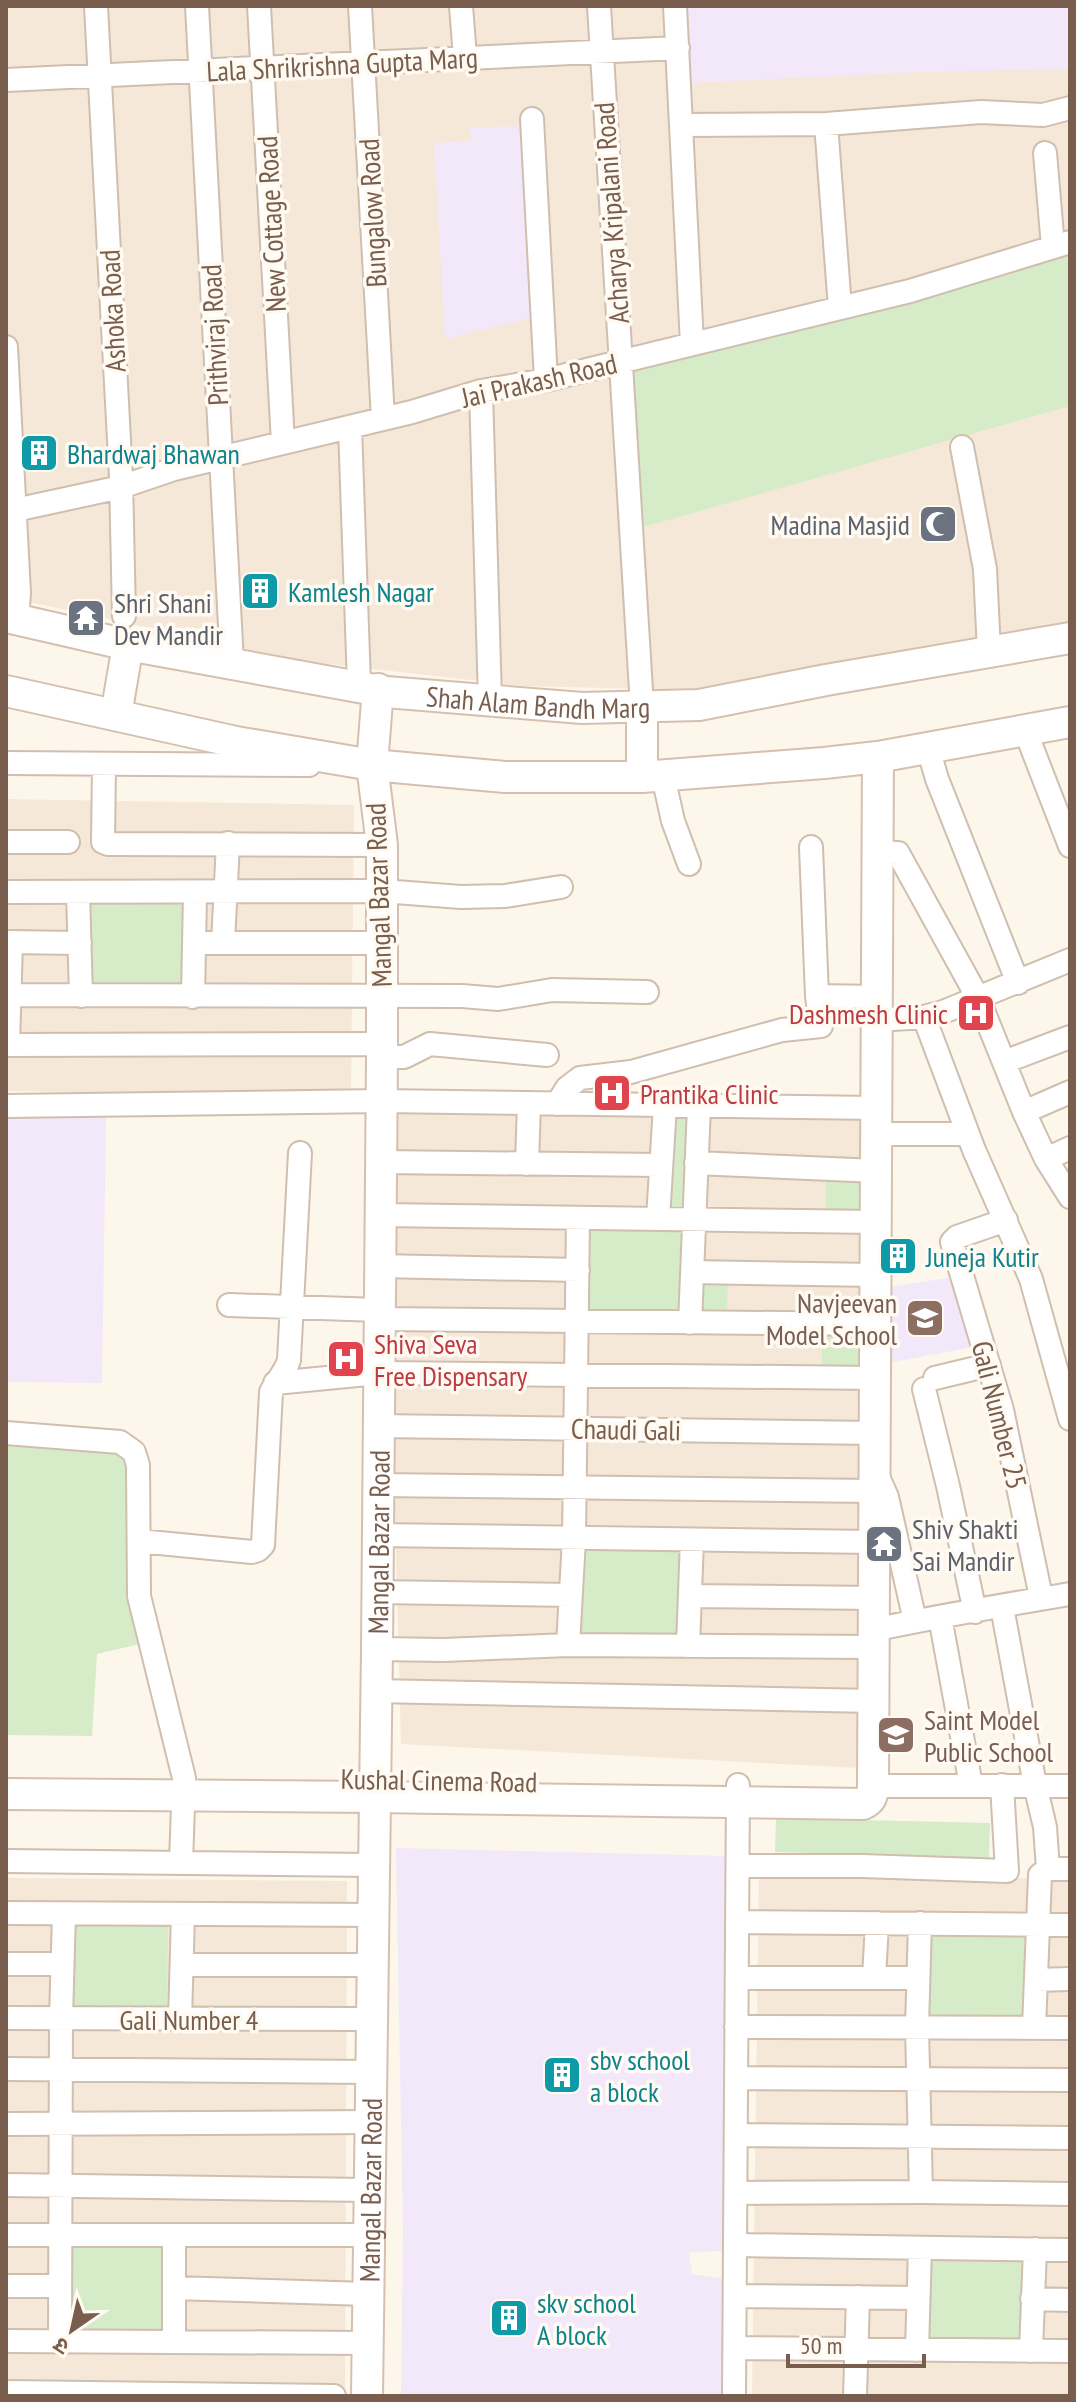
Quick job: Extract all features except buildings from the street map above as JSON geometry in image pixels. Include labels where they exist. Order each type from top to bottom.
[{"type":"street","name":"Ashoka Road","points":[[96,6],[126,630]]},
{"type":"street","name":"Prithviraj Road","points":[[197,6],[232,663]]},
{"type":"street","name":"New Cottage Road","points":[[259,6],[283,443]]},
{"type":"street","name":"Bungalow Road","points":[[360,6],[383,419]]},
{"type":"street","points":[[461,6],[465,57]]},
{"type":"street","name":"Acharya Kripalani Road","points":[[599,6],[642,707]]},
{"type":"street","points":[[675,6],[692,344]]},
{"type":"street","name":"Lala Shrikrishna Gupta Marg","points":[[6,80],[678,48]]},
{"type":"street","points":[[681,125],[826,124],[981,112],[1043,115],[1070,108]]},
{"type":"street","points":[[532,119],[546,380]]},
{"type":"street","points":[[826,124],[840,308]]},
{"type":"street","points":[[1045,153],[1062,245]]},
{"type":"street","name":"Jai Prakash Road","points":[[10,511],[121,487],[174,469],[383,419],[481,391],[546,380],[939,283],[1062,245]]},
{"type":"street","points":[[6,347],[10,511],[19,593],[12,619]]},
{"type":"street","points":[[481,391],[490,700]]},
{"type":"street","points":[[350,427],[368,687]]},
{"type":"street","points":[[962,447],[985,569],[989,652]]},
{"type":"street","name":"Shah Alam Bandh Marg","points":[[12,619],[126,630],[232,663],[368,687],[582,708],[699,705],[1070,638]]},
{"type":"street","points":[[116,715],[126,630]]},
{"type":"street","name":"Mangal Bazar Road","points":[[367,2396],[382,1050],[382,845],[372,765],[368,687]]},
{"type":"street","points":[[6,691],[116,715],[219,752]]},
{"type":"street","points":[[642,707],[653,777],[689,864]]},
{"type":"street","points":[[6,763],[104,764],[219,752],[505,777],[653,777],[878,757],[1070,722]]},
{"type":"street","points":[[1025,730],[1070,846]]},
{"type":"street","points":[[928,748],[937,779],[1018,983]]},
{"type":"street","points":[[878,757],[871,1794],[971,1785],[1070,1786]]},
{"type":"street","points":[[104,764],[103,842],[108,844],[382,845]]},
{"type":"street","points":[[6,842],[68,842]]},
{"type":"street","points":[[223,943],[228,843]]},
{"type":"street","points":[[557,1104],[567,1088],[580,1078],[631,1072],[782,1030],[821,1026],[811,847]]},
{"type":"street","points":[[877,852],[898,853],[978,998],[1024,1112],[1046,1159],[1070,1197]]},
{"type":"street","points":[[6,892],[382,891],[505,896],[561,887]]},
{"type":"street","points":[[78,892],[81,996]]},
{"type":"street","points":[[193,997],[195,893]]},
{"type":"street","points":[[80,943],[8,942],[7,1045],[382,1050],[404,1057],[430,1044],[547,1055]]},
{"type":"street","points":[[194,943],[382,943]]},
{"type":"street","points":[[817,996],[924,1017],[1018,983],[1070,960]]},
{"type":"street","points":[[8,995],[449,996],[498,999],[552,990],[647,992]]},
{"type":"street","points":[[924,1017],[968,1134],[1031,1279],[1070,1419]]},
{"type":"street","points":[[1004,1062],[1070,1037]]},
{"type":"street","points":[[1024,1112],[1070,1092]]},
{"type":"street","points":[[6,1106],[381,1101],[665,1105],[876,1121],[968,1134]]},
{"type":"street","points":[[527,1164],[529,1103]]},
{"type":"street","points":[[658,1219],[665,1105]]},
{"type":"street","points":[[690,1323],[699,1106]]},
{"type":"street","points":[[1046,1159],[1070,1148]]},
{"type":"street","points":[[139,1541],[252,1552],[263,1545],[271,1392],[284,1374],[289,1360],[300,1153]]},
{"type":"street","points":[[380,1162],[661,1165]]},
{"type":"street","points":[[696,1163],[877,1171]]},
{"type":"street","points":[[380,1215],[876,1222]]},
{"type":"street","points":[[568,1645],[574,1539],[578,1218]]},
{"type":"street","name":"Gali Number 25","points":[[1009,1226],[957,1237],[952,1242],[1002,1410],[1041,1597]]},
{"type":"street","points":[[379,1266],[578,1270]]},
{"type":"street","points":[[692,1272],[876,1275]]},
{"type":"street","points":[[229,1305],[379,1315],[577,1322],[875,1324]]},
{"type":"street","points":[[975,1612],[929,1384],[989,1365]]},
{"type":"street","points":[[275,1383],[378,1373],[875,1378]]},
{"type":"street","name":"Chaudi Gali","points":[[378,1426],[875,1433]]},
{"type":"street","points":[[6,1433],[120,1442],[134,1452],[138,1465],[139,1596],[184,1786],[181,1863]]},
{"type":"street","points":[[377,1485],[574,1488],[874,1479]]},
{"type":"street","points":[[874,1479],[887,1497],[915,1621]]},
{"type":"street","points":[[377,1535],[874,1542]]},
{"type":"street","points":[[688,1646],[692,1540]]},
{"type":"street","points":[[376,1592],[570,1595]]},
{"type":"street","points":[[690,1596],[874,1598]]},
{"type":"street","points":[[377,1649],[688,1646],[873,1639],[915,1621],[1002,1607],[1041,1597],[1069,1602]]},
{"type":"street","points":[[1002,1607],[1035,1785],[1059,1869],[1040,1875],[1034,2028]]},
{"type":"street","points":[[940,1617],[971,1785]]},
{"type":"street","points":[[375,1691],[873,1701]]},
{"type":"street","name":"Kushal Cinema Road","points":[[6,1776],[184,1786],[871,1794]]},
{"type":"street","points":[[739,1866],[1007,1871],[1002,1785]]},
{"type":"street","name":"Kushal Cinema Road","points":[[6,1794],[184,1786]]},
{"type":"street","points":[[734,2396],[738,1793]]},
{"type":"street","points":[[6,1861],[373,1865]]},
{"type":"street","points":[[6,1913],[373,1915]]},
{"type":"street","points":[[60,2342],[64,1914]]},
{"type":"street","points":[[180,2019],[183,1915]]},
{"type":"street","points":[[737,1922],[1070,1925]]},
{"type":"street","points":[[874,1978],[877,1923]]},
{"type":"street","points":[[920,1923],[917,2027],[921,2192]]},
{"type":"street","points":[[6,1964],[62,1964]]},
{"type":"street","points":[[182,1965],[372,1965]]},
{"type":"street","points":[[737,1978],[918,1978]]},
{"type":"street","points":[[1036,1980],[1070,1979]]},
{"type":"street","name":"Gali Number 4","points":[[6,2018],[372,2019]]},
{"type":"street","points":[[736,2027],[1070,2028]]},
{"type":"street","points":[[6,2069],[371,2072]]},
{"type":"street","points":[[736,2078],[1070,2080]]},
{"type":"street","points":[[6,2124],[371,2122]]},
{"type":"street","points":[[736,2135],[1070,2138]]},
{"type":"street","points":[[6,2185],[370,2190]]},
{"type":"street","points":[[736,2193],[1070,2194]]},
{"type":"street","points":[[6,2235],[370,2235]]},
{"type":"street","points":[[174,2236],[174,2341]]},
{"type":"street","points":[[737,2245],[1070,2250]]},
{"type":"street","points":[[917,2350],[920,2248]]},
{"type":"street","points":[[1031,2351],[1035,2249]]},
{"type":"street","points":[[6,2286],[60,2286]]},
{"type":"street","points":[[174,2288],[367,2294]]},
{"type":"street","points":[[735,2296],[918,2298]]},
{"type":"street","points":[[855,2396],[858,2297]]},
{"type":"street","points":[[1032,2299],[1070,2300]]},
{"type":"street","points":[[6,2341],[368,2343]]},
{"type":"street","points":[[735,2348],[1070,2351]]},
{"type":"street","points":[[6,2392],[334,2396]]},
{"type":"shaded area","points":[[6,6],[1070,6],[1070,622],[687,690],[524,686],[303,661],[6,597]]},
{"type":"shaded area","points":[[685,6],[1070,6],[1070,69],[922,72],[691,83]]},
{"type":"shaded area","points":[[520,126],[530,318],[445,339],[434,143],[471,141],[470,128]]},
{"type":"shaded area","points":[[6,799],[354,805],[351,1097],[6,1091]]},
{"type":"shaded area","points":[[393,1108],[868,1115],[871,1428],[394,1416]]},
{"type":"shaded area","points":[[6,1117],[106,1118],[102,1383],[6,1382]]},
{"type":"shaded area","name":"Navjeevan Model School","points":[[960,1276],[973,1347],[883,1364],[883,1288]]},
{"type":"shaded area","points":[[860,1437],[860,1768],[401,1744],[393,1439]]},
{"type":"shaded area","points":[[396,1848],[725,1856],[725,2251],[689,2252],[692,2274],[725,2279],[723,2396],[401,2396],[403,2232]]},
{"type":"shaded area","points":[[759,1873],[1070,1879],[1070,2396],[752,2396]]},
{"type":"shaded area","points":[[6,1878],[347,1881],[345,2396],[6,2396]]},
{"type":"green space","points":[[1070,252],[1070,406],[643,527],[633,369],[849,317]]},
{"type":"green space","points":[[85,900],[183,901],[182,986],[84,985]]},
{"type":"green space","points":[[670,1117],[693,1118],[688,1213],[664,1213]]},
{"type":"green space","points":[[826,1176],[863,1177],[863,1214],[826,1213]]},
{"type":"green space","points":[[587,1227],[685,1228],[685,1313],[587,1313]]},
{"type":"green space","points":[[698,1279],[728,1280],[727,1314],[697,1314]]},
{"type":"green space","points":[[822,1328],[869,1329],[869,1374],[822,1373]]},
{"type":"green space","points":[[6,1442],[134,1452],[144,1643],[97,1654],[92,1736],[6,1735]]},
{"type":"green space","points":[[581,1549],[679,1550],[678,1635],[580,1634]]},
{"type":"green space","points":[[776,1818],[990,1823],[989,1858],[775,1852]]},
{"type":"green space","points":[[70,1922],[168,1923],[167,2008],[70,2007]]},
{"type":"green space","points":[[930,1930],[1028,1931],[1027,2016],[929,2015]]},
{"type":"green space","points":[[68,2245],[165,2246],[165,2331],[67,2330]]},
{"type":"green space","points":[[930,2256],[1028,2256],[1027,2342],[930,2341]]},
{"type":"place","name":"Bhardwaj Bhawan","points":[[39,453]]},
{"type":"place","name":"Madina Masjid","points":[[938,524]]},
{"type":"place","name":"Kamlesh Nagar","points":[[260,591]]},
{"type":"place","name":"Shri Shani Dev Mandir","points":[[86,618]]},
{"type":"place","name":"Dashmesh Clinic","points":[[976,1013]]},
{"type":"place","name":"Prantika Clinic","points":[[612,1093]]},
{"type":"place","name":"Juneja Kutir","points":[[898,1256]]},
{"type":"place","name":"Navjeevan Model School","points":[[925,1318]]},
{"type":"place","name":"Shiva Seva Free Dispensary","points":[[346,1359]]},
{"type":"place","name":"Shiv Shakti Sai Mandir","points":[[884,1544]]},
{"type":"place","name":"Saint Model Public School","points":[[896,1735]]},
{"type":"place","name":"sbv school a block","points":[[562,2075]]},
{"type":"place","name":"skv school A block","points":[[509,2318]]}]
